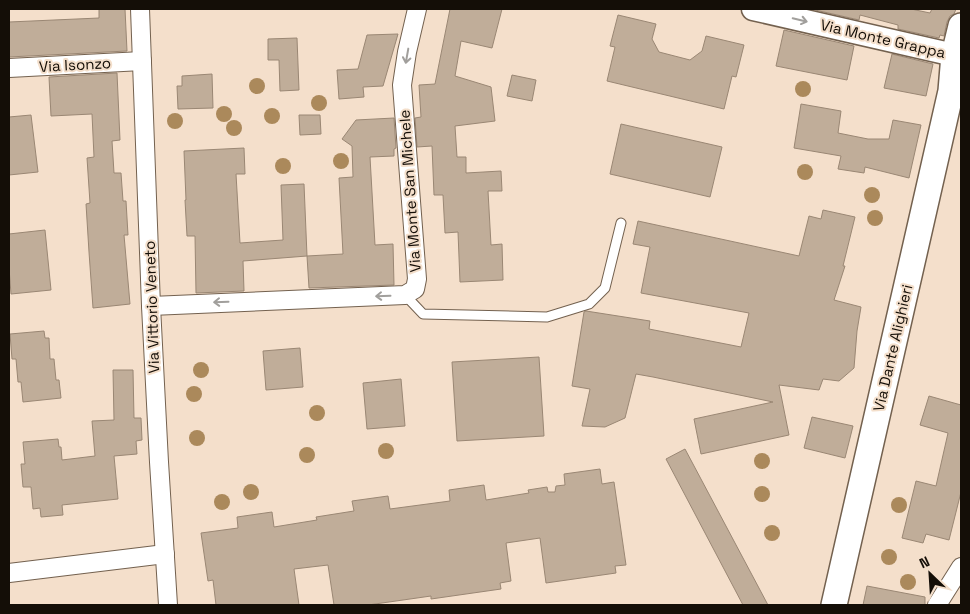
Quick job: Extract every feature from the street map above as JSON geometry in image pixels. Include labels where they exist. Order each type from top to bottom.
[{"type":"main road","name":"Via Dante Alighieri","points":[[834,605],[956,74],[961,26]]},
{"type":"street","name":"Via Vittorio Veneto","points":[[140,9],[151,306],[168,605]]},
{"type":"street","name":"Via Monte San Michele","points":[[151,306],[405,295],[415,289],[417,279],[402,85],[417,9]]},
{"type":"street","name":"Via Monte Grappa","points":[[753,9],[956,74]]},
{"type":"street","name":"Via Isonzo","points":[[9,68],[142,61]]},
{"type":"street","points":[[9,573],[165,554]]},
{"type":"street","points":[[937,605],[961,567]]},
{"type":"lane","points":[[405,295],[423,314],[547,316],[589,304],[605,288],[621,223]]},
{"type":"building","points":[[99,9],[125,9],[127,51],[9,57],[9,22],[99,18]]},
{"type":"building","points":[[450,9],[502,9],[492,48],[461,41],[455,76],[491,87],[495,121],[455,126],[457,157],[466,157],[466,173],[501,171],[502,191],[488,191],[491,245],[502,244],[503,280],[460,282],[458,232],[445,233],[443,195],[434,195],[432,146],[417,147],[415,118],[421,117],[419,85],[435,84]]},
{"type":"building","points":[[811,9],[911,9],[930,13],[932,9],[956,9],[947,22],[944,36],[940,35],[939,38],[898,29],[898,25],[860,15],[859,20]]},
{"type":"building","points":[[618,15],[656,24],[652,39],[659,52],[690,60],[702,51],[706,36],[744,45],[736,77],[732,76],[724,109],[607,81],[615,47],[610,46]]},
{"type":"building","points":[[784,30],[854,46],[847,80],[776,66]]},
{"type":"building","points":[[398,34],[383,86],[363,87],[364,97],[339,99],[337,70],[358,69],[367,35]]},
{"type":"building","points":[[297,38],[299,90],[280,91],[279,60],[268,60],[268,39]]},
{"type":"building","points":[[892,54],[933,64],[926,96],[884,88]]},
{"type":"building","points":[[117,73],[120,140],[112,141],[114,173],[121,173],[123,201],[126,201],[128,235],[124,235],[130,304],[93,308],[86,204],[90,203],[87,158],[94,157],[92,114],[51,116],[49,77]]},
{"type":"building","points":[[212,74],[213,108],[178,109],[177,86],[182,86],[182,76]]},
{"type":"building","points":[[512,75],[536,80],[532,101],[507,96]]},
{"type":"building","points":[[801,104],[841,111],[838,133],[868,139],[889,139],[893,120],[921,125],[909,178],[865,167],[864,173],[838,169],[841,156],[794,148]]},
{"type":"building","points":[[31,115],[38,172],[9,175],[9,117]]},
{"type":"building","points":[[299,115],[320,115],[321,134],[300,135]]},
{"type":"building","points":[[394,118],[396,148],[394,149],[394,156],[370,157],[375,245],[393,244],[394,285],[309,288],[307,256],[343,254],[339,178],[353,177],[352,146],[342,139],[356,120]]},
{"type":"building","points":[[621,124],[722,147],[710,197],[610,174]]},
{"type":"building","points":[[244,148],[245,174],[236,174],[240,243],[283,240],[281,185],[304,184],[307,256],[243,261],[244,291],[196,293],[195,236],[187,236],[184,151]]},
{"type":"building","points":[[823,210],[855,217],[843,266],[845,266],[834,300],[861,307],[854,368],[839,381],[823,379],[819,390],[779,385],[789,435],[701,454],[694,419],[773,402],[636,374],[625,418],[605,427],[582,426],[590,389],[572,386],[584,312],[586,311],[650,321],[649,329],[741,347],[749,313],[641,293],[650,247],[633,244],[638,221],[799,256],[809,216],[821,219]]},
{"type":"building","points":[[45,230],[51,290],[11,294],[9,234]]},
{"type":"building","points":[[44,331],[45,338],[49,338],[50,359],[54,359],[56,380],[59,380],[61,398],[23,402],[21,382],[18,382],[16,359],[12,359],[10,334]]},
{"type":"building","points":[[300,348],[303,387],[266,390],[263,351]]},
{"type":"building","points":[[539,357],[544,436],[457,441],[452,362]]},
{"type":"building","points":[[113,370],[133,370],[134,418],[141,418],[142,440],[136,441],[137,454],[114,456],[118,499],[62,505],[63,515],[41,517],[40,508],[33,509],[31,487],[23,487],[21,464],[25,464],[23,442],[58,439],[62,460],[95,456],[92,421],[114,420]]},
{"type":"building","points":[[401,379],[405,426],[367,429],[363,383]]},
{"type":"building","points":[[929,396],[961,405],[961,492],[949,540],[926,534],[923,543],[902,538],[916,481],[936,486],[948,433],[920,425]]},
{"type":"building","points":[[812,417],[853,426],[845,458],[804,448]]},
{"type":"building","points":[[685,449],[768,605],[743,605],[666,459]]},
{"type":"building","points":[[600,469],[602,484],[614,482],[626,565],[615,566],[616,573],[546,583],[540,538],[506,543],[511,581],[500,583],[501,589],[431,599],[431,596],[368,605],[334,605],[328,565],[294,569],[299,605],[216,605],[213,580],[208,581],[201,533],[238,528],[237,517],[272,512],[274,527],[317,520],[316,517],[354,511],[352,501],[388,496],[390,509],[450,501],[449,490],[484,485],[486,500],[529,493],[528,490],[547,487],[548,492],[555,492],[556,486],[565,485],[564,474]]},
{"type":"building","points":[[867,586],[925,597],[925,605],[863,605]]}]
